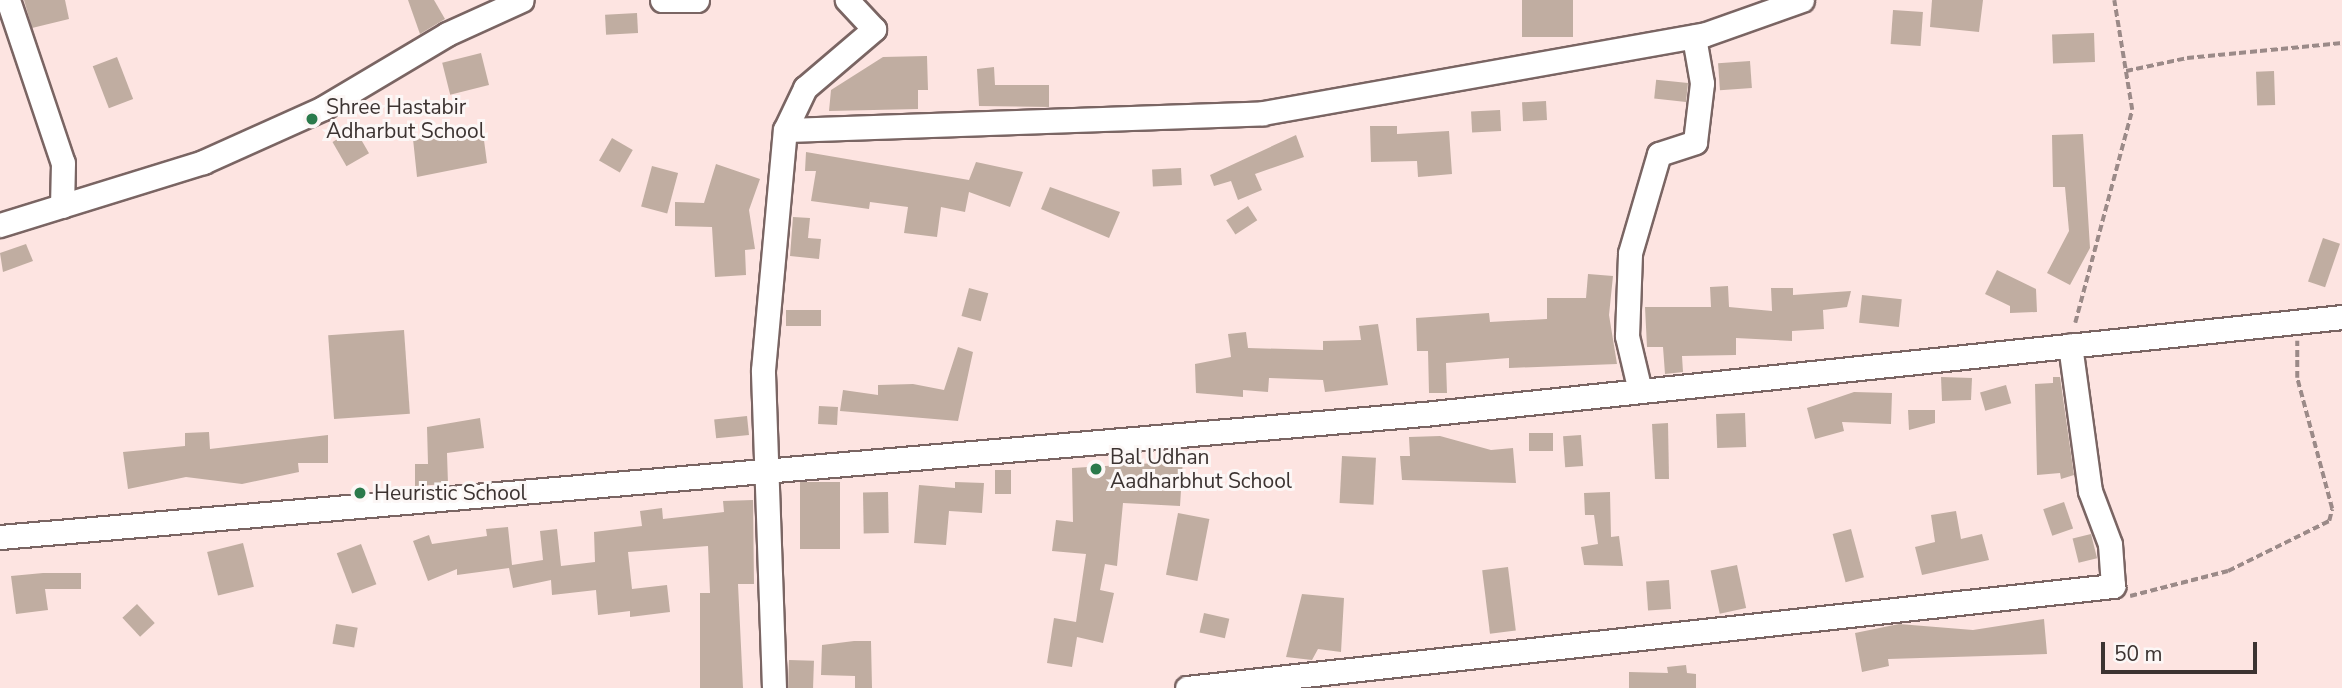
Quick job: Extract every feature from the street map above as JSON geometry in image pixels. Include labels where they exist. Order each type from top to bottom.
[{"type":"street","points":[[8,0],[63,163],[62,206]]},
{"type":"street","points":[[0,225],[203,162],[323,108],[447,34],[522,0]]},
{"type":"street","points":[[662,0],[697,0]]},
{"type":"street","points":[[774,688],[771,471],[763,370],[785,130],[805,89],[874,29],[847,0]]},
{"type":"street","points":[[785,130],[1264,113],[1694,37],[1802,0]]},
{"type":"street","points":[[1640,391],[1627,336],[1630,253],[1659,154],[1695,142],[1702,83],[1694,37]]},
{"type":"street","points":[[0,537],[771,471],[1640,391],[2342,317]]},
{"type":"street","points":[[1187,688],[2113,586],[2110,544],[2090,491],[2070,345]]},
{"type":"path","points":[[2070,345],[2132,110],[2114,0]]},
{"type":"path","points":[[2126,71],[2187,58],[2342,43]]},
{"type":"path","points":[[2120,599],[2228,571],[2329,521],[2332,509],[2297,378],[2296,321]]},
{"type":"building","points":[[24,0],[65,0],[69,19],[32,28]]},
{"type":"building","points":[[408,0],[434,0],[445,19],[420,34]]},
{"type":"building","points":[[1522,0],[1573,0],[1573,37],[1522,37]]},
{"type":"building","points":[[1932,0],[1983,0],[1979,32],[1930,27]]},
{"type":"building","points":[[1893,10],[1923,12],[1921,46],[1891,44]]},
{"type":"building","points":[[637,13],[638,33],[606,35],[605,15]]},
{"type":"building","points":[[2094,33],[2095,62],[2053,63],[2052,34]]},
{"type":"building","points":[[481,53],[489,85],[450,95],[442,63]]},
{"type":"building","points":[[927,56],[928,90],[918,90],[918,109],[829,111],[831,90],[883,57]]},
{"type":"building","points":[[117,57],[133,99],[109,108],[93,66]]},
{"type":"building","points":[[1750,61],[1752,88],[1720,90],[1718,63]]},
{"type":"building","points":[[994,67],[995,85],[1049,85],[1049,107],[979,106],[977,69]]},
{"type":"building","points":[[2274,71],[2275,105],[2257,106],[2256,72]]},
{"type":"building","points":[[1656,80],[1688,83],[1686,102],[1654,99]]},
{"type":"building","points":[[1546,101],[1547,120],[1523,121],[1522,102]]},
{"type":"building","points":[[1500,110],[1501,131],[1472,132],[1471,112]]},
{"type":"building","points":[[482,125],[487,163],[417,177],[413,139],[454,136],[453,129]]},
{"type":"building","points":[[1370,126],[1397,126],[1397,134],[1449,131],[1452,174],[1418,177],[1417,161],[1371,162]]},
{"type":"building","points":[[355,129],[369,153],[346,166],[332,142]]},
{"type":"building","points":[[2083,134],[2090,248],[2070,285],[2047,273],[2069,231],[2065,187],[2053,187],[2052,135]]},
{"type":"building","points":[[1296,135],[1304,157],[1255,174],[1262,190],[1238,200],[1231,181],[1214,186],[1210,175]]},
{"type":"building","points":[[612,138],[633,150],[620,173],[599,161]]},
{"type":"building","points":[[806,152],[969,180],[976,162],[1023,172],[1010,207],[969,192],[965,212],[941,207],[937,237],[904,233],[908,207],[870,202],[869,209],[811,201],[816,171],[805,171]]},
{"type":"building","points":[[716,164],[760,179],[749,210],[755,249],[745,250],[746,275],[715,277],[712,227],[675,226],[675,202],[704,203]]},
{"type":"building","points":[[652,166],[678,173],[667,214],[641,207]]},
{"type":"building","points":[[1181,168],[1182,185],[1153,186],[1152,170]]},
{"type":"building","points":[[1050,187],[1120,212],[1109,238],[1041,209]]},
{"type":"building","points":[[1248,206],[1257,220],[1235,234],[1226,220]]},
{"type":"building","points":[[793,217],[810,218],[808,238],[821,239],[819,259],[790,256]]},
{"type":"building","points":[[2323,238],[2340,244],[2325,287],[2308,281]]},
{"type":"building","points":[[26,244],[33,261],[3,272],[0,253]]},
{"type":"building","points":[[1997,270],[2036,289],[2037,312],[2010,313],[2010,306],[1985,294]]},
{"type":"building","points":[[1588,274],[1613,276],[1609,315],[1617,364],[1509,368],[1509,358],[1446,363],[1447,393],[1429,393],[1428,351],[1417,351],[1416,318],[1489,313],[1490,322],[1547,319],[1547,298],[1586,298]]},
{"type":"building","points":[[1728,286],[1729,307],[1772,311],[1771,288],[1793,288],[1793,295],[1851,291],[1847,307],[1823,310],[1824,329],[1792,331],[1792,341],[1736,338],[1736,355],[1682,356],[1683,372],[1665,374],[1663,347],[1647,347],[1645,307],[1711,307],[1710,287]]},
{"type":"building","points":[[969,288],[988,293],[981,321],[961,316]]},
{"type":"building","points":[[1862,295],[1902,299],[1899,327],[1859,323]]},
{"type":"building","points":[[786,310],[821,310],[821,326],[786,326]]},
{"type":"building","points":[[1378,324],[1388,385],[1325,392],[1323,380],[1269,378],[1268,392],[1243,390],[1243,397],[1196,393],[1195,364],[1231,357],[1228,334],[1246,332],[1248,348],[1323,350],[1323,341],[1361,340],[1359,326]]},
{"type":"building","points":[[404,330],[410,414],[334,419],[328,335]]},
{"type":"building","points":[[958,347],[973,352],[958,421],[840,411],[843,390],[878,395],[878,385],[913,384],[944,390]]},
{"type":"building","points":[[1941,377],[1972,378],[1971,400],[1942,401]]},
{"type":"building","points":[[2053,377],[2060,377],[2074,475],[2061,479],[2060,473],[2037,475],[2035,384],[2053,383]]},
{"type":"building","points":[[2006,385],[2011,403],[1985,411],[1980,392]]},
{"type":"building","points":[[1854,392],[1892,393],[1891,424],[1842,422],[1844,431],[1815,439],[1807,408]]},
{"type":"building","points":[[819,406],[838,407],[837,425],[818,424]]},
{"type":"building","points":[[1908,410],[1935,410],[1935,423],[1909,430]]},
{"type":"building","points":[[1745,413],[1746,447],[1717,448],[1716,414]]},
{"type":"building","points":[[747,416],[749,435],[716,438],[714,419]]},
{"type":"building","points":[[480,418],[484,448],[447,453],[448,484],[415,486],[415,464],[428,464],[427,427]]},
{"type":"building","points":[[1668,423],[1669,479],[1655,479],[1652,424]]},
{"type":"building","points":[[209,432],[210,449],[328,435],[328,463],[298,463],[299,472],[242,484],[186,477],[128,489],[123,452],[185,446],[185,433]]},
{"type":"building","points":[[1529,433],[1553,433],[1553,451],[1529,451]]},
{"type":"building","points":[[1581,435],[1583,466],[1565,467],[1563,436]]},
{"type":"building","points":[[1440,436],[1491,450],[1513,448],[1516,483],[1402,480],[1400,456],[1410,456],[1409,437]]},
{"type":"building","points":[[1342,456],[1376,458],[1373,505],[1340,503]]},
{"type":"building","points":[[1156,457],[1183,459],[1180,506],[1123,503],[1117,566],[1105,564],[1100,590],[1114,593],[1103,643],[1077,637],[1072,667],[1047,663],[1054,618],[1076,622],[1086,554],[1052,551],[1056,520],[1073,522],[1072,468],[1156,463]]},
{"type":"building","points":[[995,470],[1011,470],[1011,494],[995,494]]},
{"type":"building","points":[[800,482],[840,482],[840,549],[800,549]]},
{"type":"building","points":[[955,482],[984,483],[982,513],[949,511],[946,545],[914,543],[919,485],[955,488]]},
{"type":"building","points":[[863,492],[888,492],[889,533],[864,533]]},
{"type":"building","points":[[1610,492],[1611,537],[1619,536],[1623,566],[1584,565],[1581,547],[1598,544],[1594,515],[1585,515],[1584,493]]},
{"type":"building","points":[[753,500],[754,584],[738,584],[743,688],[700,688],[700,593],[710,593],[708,546],[628,552],[632,589],[667,585],[670,612],[630,617],[630,611],[598,615],[596,590],[552,595],[551,580],[513,588],[509,568],[457,575],[457,569],[428,581],[413,541],[429,535],[432,544],[487,536],[486,529],[508,527],[512,565],[543,560],[540,531],[557,529],[561,566],[595,562],[594,532],[642,526],[640,511],[662,508],[663,519],[724,512],[723,501]]},
{"type":"building","points":[[2064,502],[2073,528],[2052,536],[2043,509]]},
{"type":"building","points":[[1956,511],[1961,539],[1982,534],[1989,560],[1922,575],[1915,547],[1935,542],[1931,515]]},
{"type":"building","points":[[1178,513],[1209,519],[1197,581],[1166,575]]},
{"type":"building","points":[[1851,529],[1864,577],[1846,582],[1833,534]]},
{"type":"building","points":[[2091,534],[2097,558],[2079,563],[2073,539]]},
{"type":"building","points":[[243,543],[254,587],[218,596],[207,552]]},
{"type":"building","points":[[361,544],[376,584],[352,593],[337,553]]},
{"type":"building","points":[[1737,565],[1746,608],[1720,614],[1711,571]]},
{"type":"building","points":[[1508,567],[1516,631],[1490,634],[1482,570]]},
{"type":"building","points":[[81,573],[81,589],[45,589],[48,610],[16,614],[11,576]]},
{"type":"building","points":[[1669,580],[1671,609],[1648,611],[1646,582]]},
{"type":"building","points":[[1302,594],[1344,598],[1341,652],[1318,649],[1312,660],[1286,657]]},
{"type":"building","points":[[137,604],[155,623],[140,637],[122,618]]},
{"type":"building","points":[[1204,613],[1229,619],[1225,638],[1200,632]]},
{"type":"building","points":[[2044,619],[2047,654],[1888,659],[1889,666],[1862,672],[1855,633],[1899,624],[1973,630]]},
{"type":"building","points":[[336,624],[358,628],[354,648],[333,644]]},
{"type":"building","points":[[871,641],[872,688],[855,688],[855,676],[821,675],[822,645]]},
{"type":"building","points":[[789,660],[814,661],[813,688],[788,688]]},
{"type":"building","points":[[1686,665],[1687,673],[1696,674],[1696,688],[1629,688],[1629,672],[1668,673],[1667,667]]},
{"type":"place","name":"Shree Hastabir Adharbut School","points":[[312,119]]},
{"type":"place","name":"Bal Udhan Aadharbhut School","points":[[1096,469]]},
{"type":"place","name":"Heuristic School","points":[[360,493]]}]
